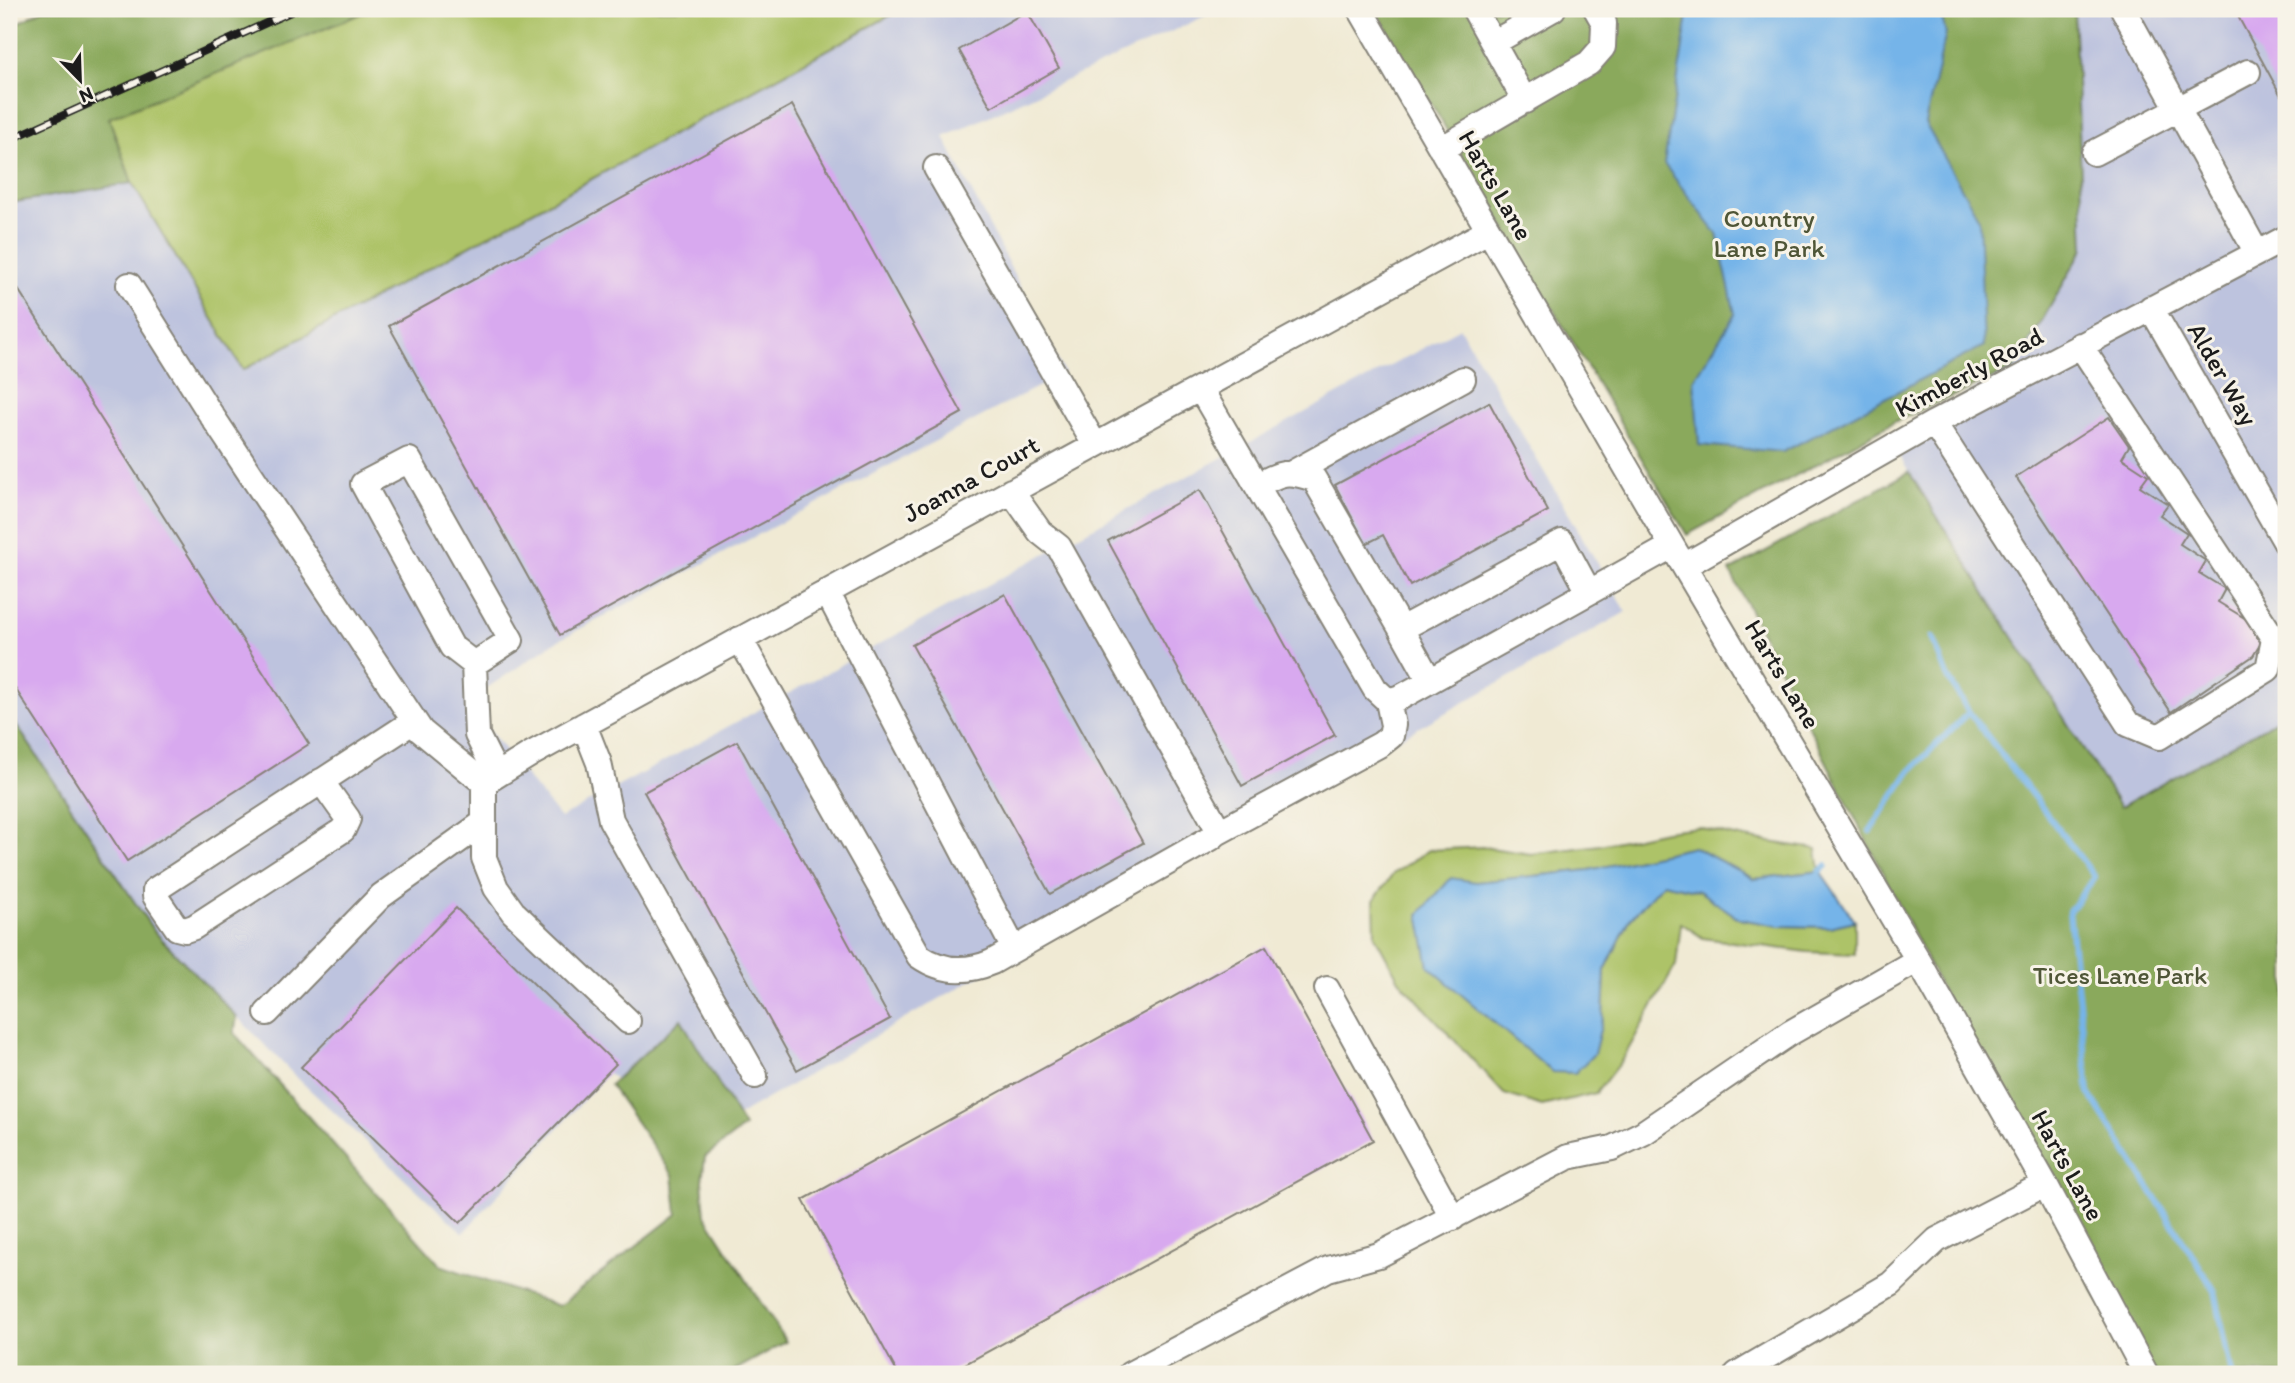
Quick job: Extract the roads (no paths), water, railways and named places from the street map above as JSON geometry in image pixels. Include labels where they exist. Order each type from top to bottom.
[{"type":"street","name":"Harts Lane","points":[[1360,9],[1678,556],[1918,960],[2045,1184],[2146,1374]]},
{"type":"street","points":[[1474,9],[1525,101]]},
{"type":"street","points":[[1493,43],[1553,9]]},
{"type":"street","points":[[1441,149],[1589,63],[1604,47],[1604,23],[1596,9]]},
{"type":"street","points":[[2123,9],[2257,253]]},
{"type":"street","points":[[2094,153],[2248,72]]},
{"type":"street","points":[[936,169],[1095,446]]},
{"type":"street","name":"Joanna Court","points":[[490,779],[740,639],[1488,231]]},
{"type":"street","name":"Kimberly Road","points":[[1388,701],[1401,697],[1589,592],[1678,556],[2286,238]]},
{"type":"street","points":[[129,285],[208,410],[421,732],[490,779]]},
{"type":"street","name":"Alder Way","points":[[2151,308],[2286,543]]},
{"type":"street","points":[[1934,423],[2127,724],[2159,737],[2268,669],[2274,639],[2080,345]]},
{"type":"street","points":[[1257,486],[1278,474],[1294,472],[1464,379]]},
{"type":"street","points":[[740,639],[919,956],[939,968],[957,970],[984,965],[1014,949],[1391,736],[1393,725],[1388,701],[1375,689],[1200,388]]},
{"type":"street","points":[[474,664],[511,640],[409,460],[363,484],[452,647],[474,664],[477,735],[490,779],[483,823],[484,858],[488,872],[513,912],[628,1021]]},
{"type":"street","points":[[1294,472],[1314,478],[1430,681]]},
{"type":"street","points":[[1011,491],[1040,532],[1059,547],[1216,824],[1217,834]]},
{"type":"street","points":[[1401,629],[1562,542],[1589,592]]},
{"type":"street","points":[[827,592],[1014,949]]},
{"type":"street","points":[[321,781],[348,819],[343,830],[194,927],[185,930],[177,928],[155,896],[155,890],[321,781],[414,721]]},
{"type":"street","points":[[584,725],[598,763],[611,820],[755,1076]]},
{"type":"street","points":[[267,1013],[381,896],[483,823]]},
{"type":"street","points":[[1130,1374],[1328,1269],[1379,1255],[1568,1157],[1612,1148],[1643,1133],[1790,1033],[1918,960]]},
{"type":"street","points":[[1327,989],[1453,1218]]},
{"type":"street","points":[[1737,1374],[1891,1284],[1937,1240],[2045,1184]]},
{"type":"water","points":[[1689,9],[1939,9],[1946,33],[1925,123],[1979,219],[1984,346],[1783,452],[1699,445],[1694,380],[1735,314],[1717,234],[1664,164]]},
{"type":"water","points":[[1694,847],[1754,879],[1820,871],[1855,921],[1829,927],[1779,926],[1740,919],[1699,891],[1663,883],[1630,919],[1605,970],[1603,1018],[1594,1054],[1575,1073],[1552,1072],[1429,967],[1419,914],[1451,878],[1476,882],[1589,870]]},
{"type":"waterway","points":[[1932,637],[1947,676],[1969,712]]},
{"type":"waterway","points":[[1870,831],[1910,771],[1969,712],[2095,877],[2069,911],[2089,1093],[2215,1291],[2232,1374]]},
{"type":"waterway","points":[[1820,871],[1826,866]]},
{"type":"railway","points":[[9,140],[297,9]]},
{"type":"park label","name":"Country Lane Park","points":[[1769,233]]},
{"type":"park label","name":"Tices Lane Park","points":[[2120,975]]}]
